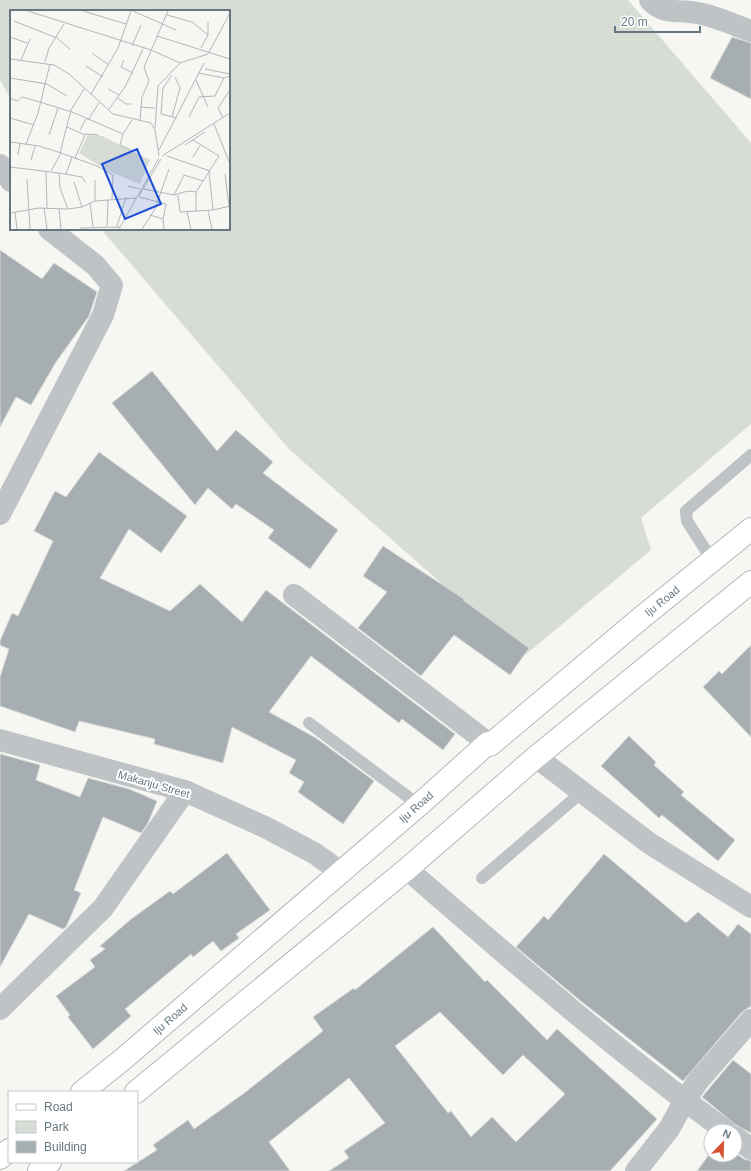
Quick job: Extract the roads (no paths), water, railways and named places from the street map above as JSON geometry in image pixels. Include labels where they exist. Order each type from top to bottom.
[{"type":"main road","name":"Iju Road","points":[[83,1091],[122,1060],[419,805],[488,743],[490,746],[751,529]]},
{"type":"main road","points":[[137,1091],[407,869],[536,757],[751,582]]},
{"type":"main road","points":[[0,1158],[8,1151]]},
{"type":"main road","points":[[39,1171],[49,1163]]},
{"type":"street","points":[[650,0],[654,5],[672,12],[690,12],[751,31]]},
{"type":"street","points":[[0,165],[10,180]]},
{"type":"street","points":[[0,514],[103,315],[112,285],[95,265],[50,230]]},
{"type":"street","points":[[294,596],[488,743]]},
{"type":"street","name":"Makanju Street","points":[[0,740],[185,791],[267,828],[314,853],[341,872]]},
{"type":"street","points":[[536,757],[649,843],[751,907]]},
{"type":"street","points":[[0,1009],[103,908],[185,791]]},
{"type":"street","points":[[407,869],[559,1000],[715,1123]]},
{"type":"street","points":[[636,1171],[669,1129],[685,1100],[698,1081],[751,1020]]},
{"type":"lane","points":[[712,560],[687,521],[686,511],[751,455]]},
{"type":"lane","points":[[309,723],[419,805]]},
{"type":"lane","points":[[482,878],[582,792]]}]
